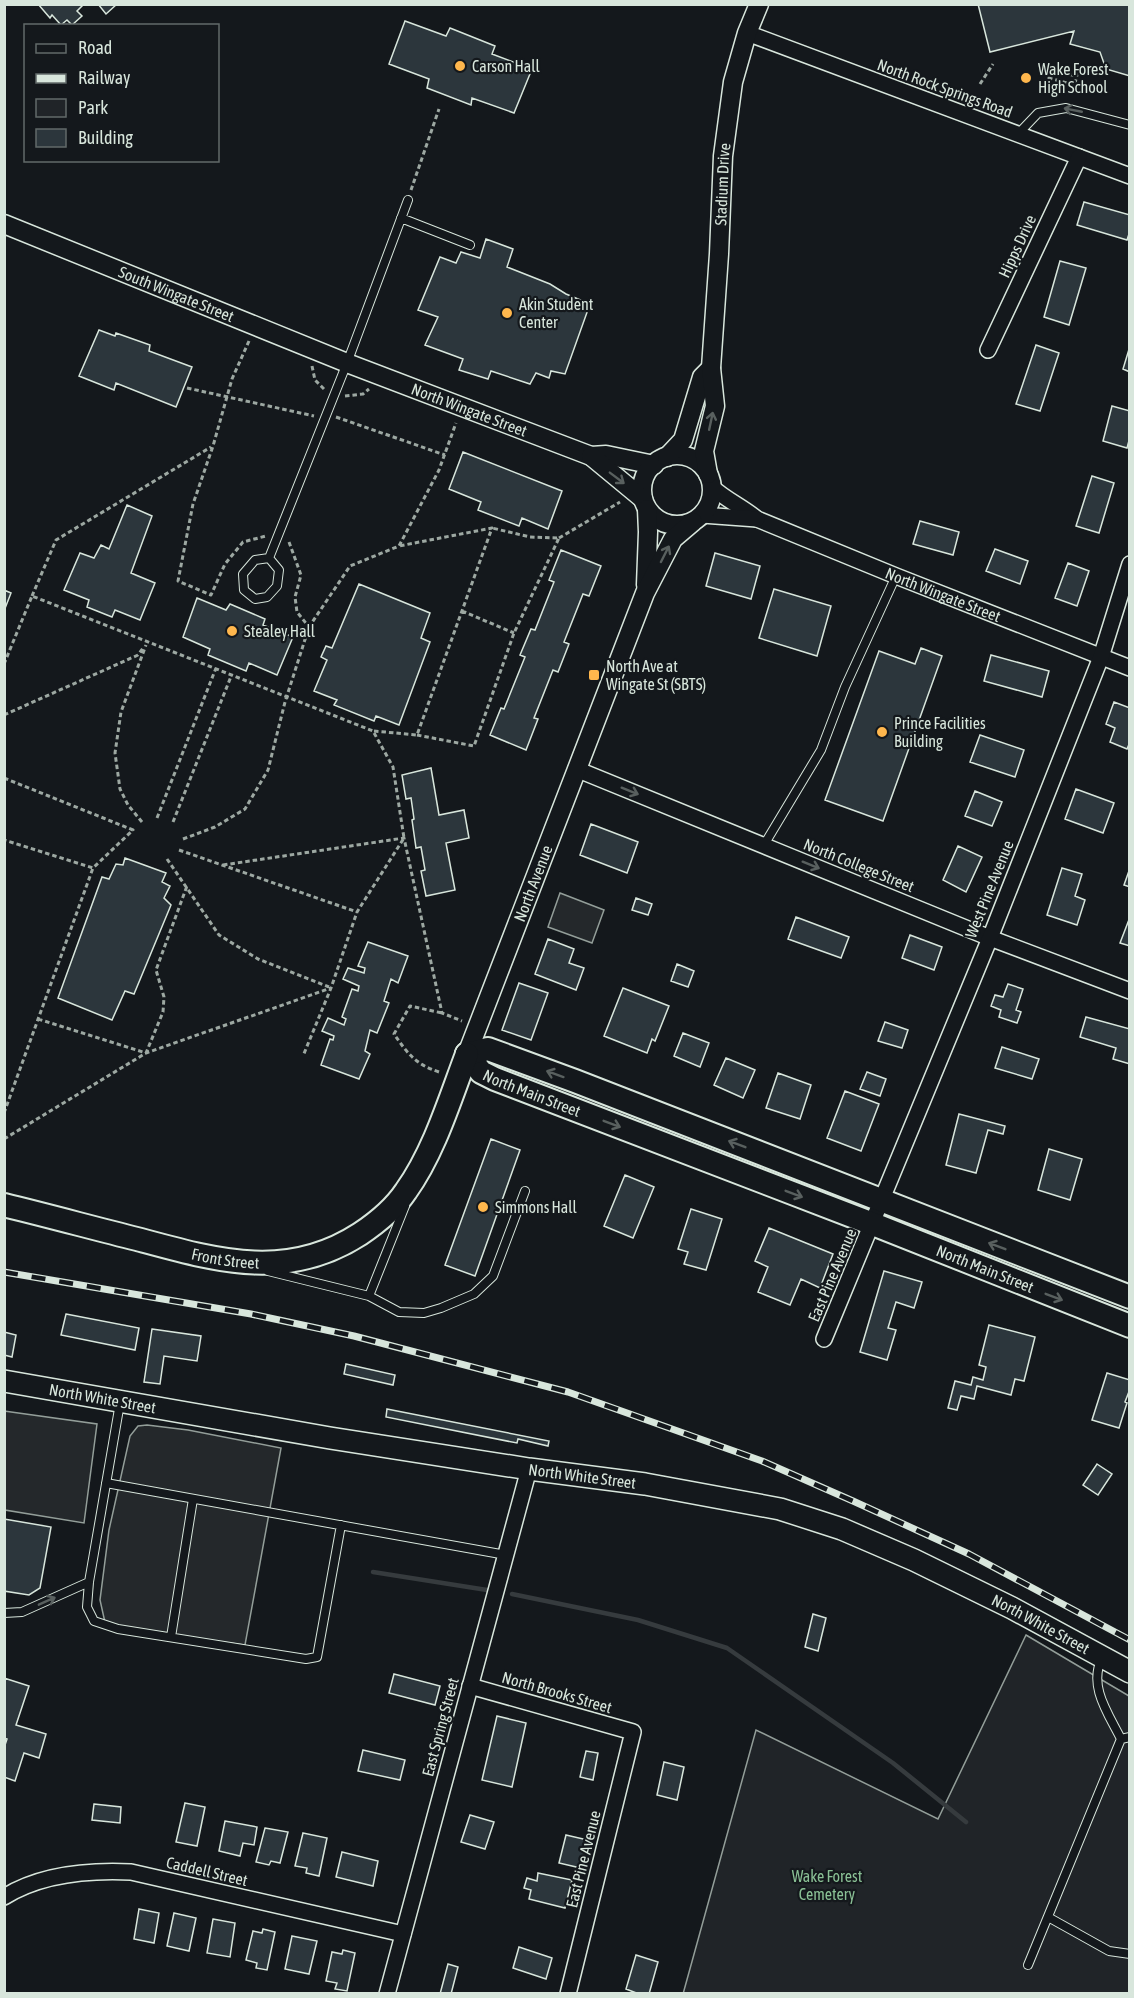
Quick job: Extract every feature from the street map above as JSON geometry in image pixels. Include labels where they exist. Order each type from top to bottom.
[{"type":"main road","name":"North Main Street","points":[[1130,1297],[488,1049],[467,1054],[480,1072],[495,1080],[873,1224],[1130,1326]]},
{"type":"main road","name":"North Avenue","points":[[418,1173],[467,1054]]},
{"type":"main road","name":"Front Street","points":[[4,1205],[197,1255],[232,1262],[268,1264],[289,1262],[344,1244],[375,1224],[391,1209],[418,1173]]},
{"type":"main road","name":"North White Street","points":[[4,1382],[330,1438],[529,1469],[645,1484],[760,1504],[842,1529],[914,1560],[1003,1604],[1130,1672]]},
{"type":"street","name":"Stadium Drive","points":[[710,481],[705,452],[715,406],[711,368],[723,156],[733,82],[747,33],[759,4]]},
{"type":"street","name":"North Rock Springs Road","points":[[747,33],[1130,176]]},
{"type":"street","name":"Hipps Drive","points":[[988,350],[1079,157]]},
{"type":"street","name":"South Wingate Street","points":[[4,225],[347,363]]},
{"type":"street","name":"North Wingate Street","points":[[347,363],[591,456],[639,502]]},
{"type":"street","name":"Stadium Drive","points":[[660,460],[683,440],[702,377],[711,368]]},
{"type":"street","name":"North Wingate Street","points":[[591,456],[606,455],[660,460]]},
{"type":"street","points":[[679,455],[691,458],[701,464],[710,481],[709,506],[698,519],[683,525],[673,525],[654,517],[639,502],[644,478],[660,460],[679,455]]},
{"type":"street","name":"North Wingate Street","points":[[710,481],[726,500],[757,519],[1130,668]]},
{"type":"street","name":"North Avenue","points":[[639,502],[648,532],[645,593]]},
{"type":"street","name":"North Wingate Street","points":[[698,519],[757,519]]},
{"type":"street","name":"North Avenue","points":[[467,1054],[645,593],[673,539],[698,519]]},
{"type":"street","name":"West Pine Avenue","points":[[873,1224],[990,938],[1101,657],[1130,564]]},
{"type":"street","name":"North College Street","points":[[576,769],[990,938],[1130,991]]},
{"type":"street","name":"East Pine Avenue","points":[[824,1339],[873,1224]]},
{"type":"street","name":"East Spring Street","points":[[387,1994],[529,1469]]},
{"type":"street","name":"North Brooks Street","points":[[470,1686],[633,1733]]},
{"type":"street","name":"East Pine Avenue","points":[[568,1994],[633,1733]]},
{"type":"street","name":"Caddell Street","points":[[4,1897],[41,1881],[101,1870],[131,1872],[403,1934]]},
{"type":"lane","points":[[1018,134],[1038,113],[1066,108],[1130,124]]},
{"type":"lane","points":[[268,558],[347,363],[408,201]]},
{"type":"lane","points":[[401,218],[470,245]]},
{"type":"lane","points":[[268,558],[279,570],[277,586],[267,597],[255,598],[244,590],[243,574],[255,560],[268,558]]},
{"type":"lane","points":[[764,845],[821,750],[845,687],[896,576]]},
{"type":"lane","points":[[369,1296],[418,1173]]},
{"type":"lane","points":[[232,1262],[369,1296],[399,1311],[424,1313],[474,1294],[493,1276],[525,1191]]},
{"type":"lane","points":[[120,1401],[89,1582],[87,1607],[93,1621],[118,1629],[306,1659],[317,1657],[341,1526]]},
{"type":"lane","points":[[106,1483],[506,1555]]},
{"type":"lane","points":[[171,1637],[193,1499]]},
{"type":"lane","points":[[4,1613],[22,1612],[89,1582]]},
{"type":"lane","points":[[1028,1965],[1125,1738],[1101,1700],[1096,1669],[1102,1656]]},
{"type":"lane","points":[[1048,1917],[1109,1951],[1130,1954]]},
{"type":"path","points":[[980,84],[993,64]]},
{"type":"path","points":[[1073,91],[1078,67]]},
{"type":"path","points":[[1074,85],[1049,78],[1052,70],[1076,76]]},
{"type":"path","points":[[408,201],[439,109]]},
{"type":"path","points":[[249,341],[232,379],[213,446],[193,504],[178,581],[211,595],[225,564],[237,549],[243,542],[266,537],[270,526]]},
{"type":"path","points":[[312,361],[312,373],[315,380],[324,388],[321,398]]},
{"type":"path","points":[[344,396],[363,394],[373,386]]},
{"type":"path","points":[[187,388],[314,416],[317,407]]},
{"type":"path","points":[[336,417],[444,455]]},
{"type":"path","points":[[399,546],[439,470],[457,421]]},
{"type":"path","points":[[4,664],[56,540],[213,446]]},
{"type":"path","points":[[183,838],[215,827],[245,809],[268,770],[287,696],[309,627],[350,566],[399,546],[492,528],[530,537],[559,538],[639,502]]},
{"type":"path","points":[[417,735],[492,528]]},
{"type":"path","points":[[291,535],[289,542],[301,575],[295,597],[297,612],[309,627]]},
{"type":"path","points":[[32,596],[373,731],[417,735],[474,746],[514,633],[559,538]]},
{"type":"path","points":[[462,611],[514,633]]},
{"type":"path","points":[[4,715],[138,655],[147,645],[121,712],[115,753],[120,789],[128,805],[142,822]]},
{"type":"path","points":[[157,818],[216,668]]},
{"type":"path","points":[[173,822],[232,674]]},
{"type":"path","points":[[373,731],[393,767],[404,838],[442,1013]]},
{"type":"path","points":[[4,778],[133,830],[93,868],[4,1113]]},
{"type":"path","points":[[223,865],[404,838]]},
{"type":"path","points":[[303,1056],[331,988],[357,912],[404,838]]},
{"type":"path","points":[[4,840],[93,868]]},
{"type":"path","points":[[179,850],[357,912]]},
{"type":"path","points":[[167,859],[219,935],[258,959],[331,988]]},
{"type":"path","points":[[146,1053],[163,1011],[164,997],[156,970],[187,886]]},
{"type":"path","points":[[4,1139],[146,1053],[331,988]]},
{"type":"path","points":[[441,1073],[409,1057],[394,1034],[410,1006],[442,1013],[462,1021],[458,1031]]},
{"type":"path","points":[[38,1019],[146,1053]]},
{"type":"path","points":[[4,1166],[4,1172]]},
{"type":"green space","name":"Wake Forest Cemetery","points":[[1026,1635],[1129,1696],[1129,1993],[683,1994],[756,1730],[938,1819]]},
{"type":"shaded area","points":[[560,893],[604,910],[592,943],[548,927]]},
{"type":"shaded area","points":[[4,1411],[97,1424],[84,1523],[5,1510]]},
{"type":"shaded area","points":[[138,1426],[188,1430],[281,1448],[245,1645],[106,1627],[100,1600],[109,1530],[130,1436]]},
{"type":"building","points":[[38,4],[84,4],[77,11],[82,16],[73,24],[67,20],[60,24],[52,15],[50,18]]},
{"type":"building","points":[[98,4],[117,4],[106,14]]},
{"type":"building","points":[[978,4],[1130,4],[1130,76],[1106,69],[1100,52],[1070,44],[1074,31],[990,52]]},
{"type":"building","name":"Carson Hall","points":[[405,21],[446,36],[450,28],[495,46],[492,54],[532,69],[514,113],[472,98],[471,105],[427,88],[429,79],[389,64]]},
{"type":"building","points":[[1084,202],[1130,215],[1130,231],[1127,240],[1077,225]]},
{"type":"building","name":"Akin Student Center","points":[[486,239],[513,249],[507,267],[550,284],[590,304],[565,374],[551,371],[549,378],[536,373],[530,384],[491,371],[488,379],[459,370],[463,359],[425,345],[438,317],[418,310],[440,257],[456,263],[461,252],[480,258]]},
{"type":"building","points":[[1060,261],[1086,268],[1069,325],[1044,317]]},
{"type":"building","points":[[99,330],[115,336],[116,333],[150,345],[149,351],[192,367],[176,407],[116,383],[114,390],[79,376]]},
{"type":"building","points":[[1036,345],[1059,353],[1040,411],[1016,404]]},
{"type":"building","points":[[1130,346],[1130,372],[1123,369]]},
{"type":"building","points":[[1112,406],[1130,411],[1130,437],[1127,448],[1103,441]]},
{"type":"building","points":[[463,452],[562,491],[548,529],[522,518],[519,526],[478,510],[481,502],[449,489]]},
{"type":"building","points":[[1092,476],[1114,483],[1099,533],[1076,526]]},
{"type":"building","points":[[127,505],[152,516],[131,573],[155,583],[140,620],[115,610],[112,617],[87,607],[89,600],[64,590],[80,553],[94,558],[101,545],[109,549]]},
{"type":"building","points":[[920,521],[959,532],[953,555],[913,544]]},
{"type":"building","points":[[995,549],[1028,561],[1020,584],[986,571]]},
{"type":"building","points":[[561,550],[601,566],[589,596],[583,594],[564,642],[569,644],[558,672],[553,670],[534,718],[538,719],[526,750],[490,735],[501,708],[504,709],[525,657],[520,655],[531,629],[535,630],[554,582],[549,580]]},
{"type":"building","points":[[715,553],[760,566],[751,599],[706,586]]},
{"type":"building","points":[[1068,563],[1089,571],[1077,606],[1055,598]]},
{"type":"building","points":[[359,584],[430,613],[421,638],[430,642],[399,725],[376,716],[374,721],[334,705],[337,700],[314,691],[327,660],[321,657],[326,646],[332,648]]},
{"type":"building","points":[[774,589],[831,606],[817,656],[759,638]]},
{"type":"building","points":[[4,590],[11,593],[4,611]]},
{"type":"building","name":"Stealey Hall","points":[[197,598],[226,610],[230,604],[265,619],[263,625],[293,637],[277,675],[249,663],[246,671],[208,655],[210,649],[183,637]]},
{"type":"building","name":"Prince Facilities Building","points":[[921,648],[942,656],[883,821],[825,800],[879,651],[915,664]]},
{"type":"building","points":[[991,655],[1049,671],[1042,697],[984,681]]},
{"type":"building","points":[[1114,702],[1130,708],[1130,742],[1127,749],[1110,742],[1115,728],[1106,724]]},
{"type":"building","points":[[980,735],[1024,750],[1015,777],[970,762]]},
{"type":"building","points":[[431,768],[439,815],[464,810],[469,838],[446,843],[455,890],[426,896],[421,871],[425,870],[421,847],[416,848],[411,798],[406,799],[402,775]]},
{"type":"building","points":[[1076,789],[1114,803],[1103,833],[1065,819]]},
{"type":"building","points":[[975,791],[1002,802],[992,826],[965,816]]},
{"type":"building","points":[[591,824],[638,842],[627,873],[580,855]]},
{"type":"building","points":[[958,846],[982,857],[966,892],[943,880]]},
{"type":"building","points":[[125,858],[166,873],[162,882],[170,886],[164,898],[171,905],[134,994],[125,991],[112,1020],[58,998],[102,877],[109,879],[116,864],[123,865]]},
{"type":"building","points":[[1062,868],[1082,874],[1075,896],[1085,900],[1077,925],[1047,915]]},
{"type":"building","points":[[1130,868],[1130,887],[1124,885]]},
{"type":"building","points":[[636,898],[652,904],[648,915],[632,910]]},
{"type":"building","points":[[796,917],[849,937],[841,958],[788,939]]},
{"type":"building","points":[[1130,917],[1130,946],[1120,943]]},
{"type":"building","points":[[910,935],[942,947],[934,970],[902,958]]},
{"type":"building","points":[[548,939],[574,949],[569,963],[584,968],[576,990],[535,974]]},
{"type":"building","points":[[368,942],[408,956],[398,983],[391,979],[384,1001],[389,1003],[377,1033],[370,1030],[365,1051],[370,1054],[359,1079],[321,1065],[330,1039],[333,1040],[334,1036],[322,1031],[328,1018],[344,1025],[346,1019],[342,1017],[352,989],[358,991],[359,986],[343,979],[348,968],[364,973],[365,968],[358,966]]},
{"type":"building","points":[[677,964],[694,971],[688,987],[671,981]]},
{"type":"building","points":[[519,983],[548,993],[531,1040],[502,1030]]},
{"type":"building","points":[[1008,984],[1023,989],[1016,1010],[1021,1012],[1017,1023],[999,1017],[1001,1010],[991,1006],[995,995],[1003,997]]},
{"type":"building","points":[[623,988],[669,1006],[655,1041],[652,1039],[647,1053],[604,1036]]},
{"type":"building","points":[[1086,1017],[1130,1029],[1130,1064],[1113,1059],[1116,1048],[1080,1037]]},
{"type":"building","points":[[885,1022],[908,1030],[902,1048],[878,1041]]},
{"type":"building","points":[[683,1033],[709,1043],[700,1067],[674,1056]]},
{"type":"building","points":[[1002,1047],[1039,1059],[1032,1079],[995,1068]]},
{"type":"building","points":[[726,1058],[755,1070],[743,1098],[714,1085]]},
{"type":"building","points":[[867,1072],[886,1079],[880,1096],[860,1089]]},
{"type":"building","points":[[778,1073],[811,1085],[800,1119],[766,1108]]},
{"type":"building","points":[[845,1091],[879,1104],[861,1151],[827,1138]]},
{"type":"building","points":[[959,1114],[1005,1126],[1003,1134],[988,1130],[976,1173],[946,1165]]},
{"type":"building","name":"Simmons Hall","points":[[491,1139],[520,1150],[475,1276],[445,1265]]},
{"type":"building","points":[[1049,1149],[1082,1159],[1070,1200],[1038,1190]]},
{"type":"building","points":[[625,1175],[654,1187],[633,1238],[604,1226]]},
{"type":"building","points":[[691,1209],[722,1219],[706,1270],[684,1264],[688,1252],[678,1249]]},
{"type":"building","points":[[769,1228],[833,1254],[820,1288],[801,1279],[790,1305],[758,1292],[768,1267],[755,1261]]},
{"type":"building","points":[[884,1271],[922,1282],[914,1308],[896,1302],[888,1328],[896,1330],[887,1360],[860,1352]]},
{"type":"building","points":[[66,1314],[139,1328],[135,1350],[61,1335]]},
{"type":"building","points":[[989,1325],[1035,1337],[1024,1381],[1015,1379],[1011,1395],[977,1386],[974,1399],[961,1396],[957,1410],[948,1408],[955,1381],[971,1385],[973,1377],[983,1380],[986,1367],[979,1365]]},
{"type":"building","points":[[152,1329],[201,1336],[197,1361],[164,1356],[160,1384],[144,1382]]},
{"type":"building","points":[[4,1332],[16,1335],[12,1357],[4,1355]]},
{"type":"building","points":[[346,1364],[395,1375],[393,1385],[344,1374]]},
{"type":"building","points":[[1107,1373],[1130,1380],[1130,1389],[1125,1402],[1127,1403],[1119,1428],[1092,1420]]},
{"type":"building","points":[[387,1409],[549,1441],[548,1446],[518,1439],[517,1443],[386,1417]]},
{"type":"building","points":[[1097,1464],[1112,1474],[1098,1495],[1083,1485]]},
{"type":"building","points":[[4,1519],[51,1527],[40,1588],[29,1595],[4,1591]]},
{"type":"building","points":[[813,1614],[826,1618],[818,1651],[805,1647]]},
{"type":"building","points":[[394,1674],[440,1686],[435,1705],[389,1693]]},
{"type":"building","points":[[4,1678],[29,1686],[16,1725],[46,1734],[39,1758],[24,1753],[15,1781],[4,1777],[4,1748],[7,1739],[4,1738]]},
{"type":"building","points":[[497,1716],[526,1723],[512,1787],[482,1780]]},
{"type":"building","points":[[363,1750],[405,1760],[400,1780],[358,1771]]},
{"type":"building","points":[[586,1751],[598,1753],[593,1780],[580,1777]]},
{"type":"building","points":[[664,1762],[684,1767],[677,1800],[657,1795]]},
{"type":"building","points":[[185,1803],[205,1807],[197,1846],[176,1842]]},
{"type":"building","points":[[94,1804],[121,1807],[120,1823],[92,1820]]},
{"type":"building","points":[[470,1815],[494,1822],[485,1849],[461,1842]]},
{"type":"building","points":[[225,1821],[257,1827],[254,1845],[243,1843],[240,1856],[219,1851]]},
{"type":"building","points":[[265,1828],[288,1832],[280,1863],[271,1861],[269,1865],[256,1862]]},
{"type":"building","points":[[303,1833],[327,1838],[319,1876],[306,1873],[307,1868],[295,1866]]},
{"type":"building","points":[[566,1835],[592,1841],[585,1869],[559,1863]]},
{"type":"building","points":[[342,1852],[378,1861],[373,1886],[336,1877]]},
{"type":"building","points":[[538,1873],[572,1880],[565,1908],[529,1899],[531,1890],[524,1888],[527,1878],[537,1881]]},
{"type":"building","points":[[139,1909],[159,1913],[154,1943],[134,1939]]},
{"type":"building","points":[[174,1913],[196,1918],[189,1951],[167,1946]]},
{"type":"building","points":[[213,1919],[235,1923],[230,1957],[207,1953]]},
{"type":"building","points":[[263,1929],[275,1932],[267,1970],[256,1968],[257,1963],[246,1960],[253,1931],[262,1933]]},
{"type":"building","points":[[292,1936],[317,1941],[309,1974],[285,1969]]},
{"type":"building","points":[[519,1947],[552,1958],[546,1979],[513,1968]]},
{"type":"building","points":[[343,1950],[355,1953],[347,1991],[335,1989],[337,1983],[326,1981],[332,1952],[342,1954]]},
{"type":"building","points":[[636,1955],[658,1962],[649,1994],[639,1994],[626,1989]]},
{"type":"building","points":[[448,1964],[458,1967],[451,1994],[440,1994]]},
{"type":"waterway","points":[[373,1572],[487,1590]]},
{"type":"waterway","points":[[512,1594],[638,1620],[727,1648],[893,1763],[966,1822]]},
{"type":"railway","points":[[4,1272],[251,1314],[354,1336],[568,1392],[762,1461],[853,1501],[969,1554],[1130,1640]]},
{"type":"place","name":"Carson Hall","points":[[460,66]]},
{"type":"place","name":"Wake Forest High School","points":[[1026,78]]},
{"type":"place","name":"Akin Student Center","points":[[507,313]]},
{"type":"place","name":"Stealey Hall","points":[[232,631]]},
{"type":"place","name":"North Ave at Wingate St (SBTS)","points":[[594,675]]},
{"type":"place","name":"Prince Facilities Building","points":[[882,732]]},
{"type":"place","name":"Simmons Hall","points":[[483,1207]]}]
